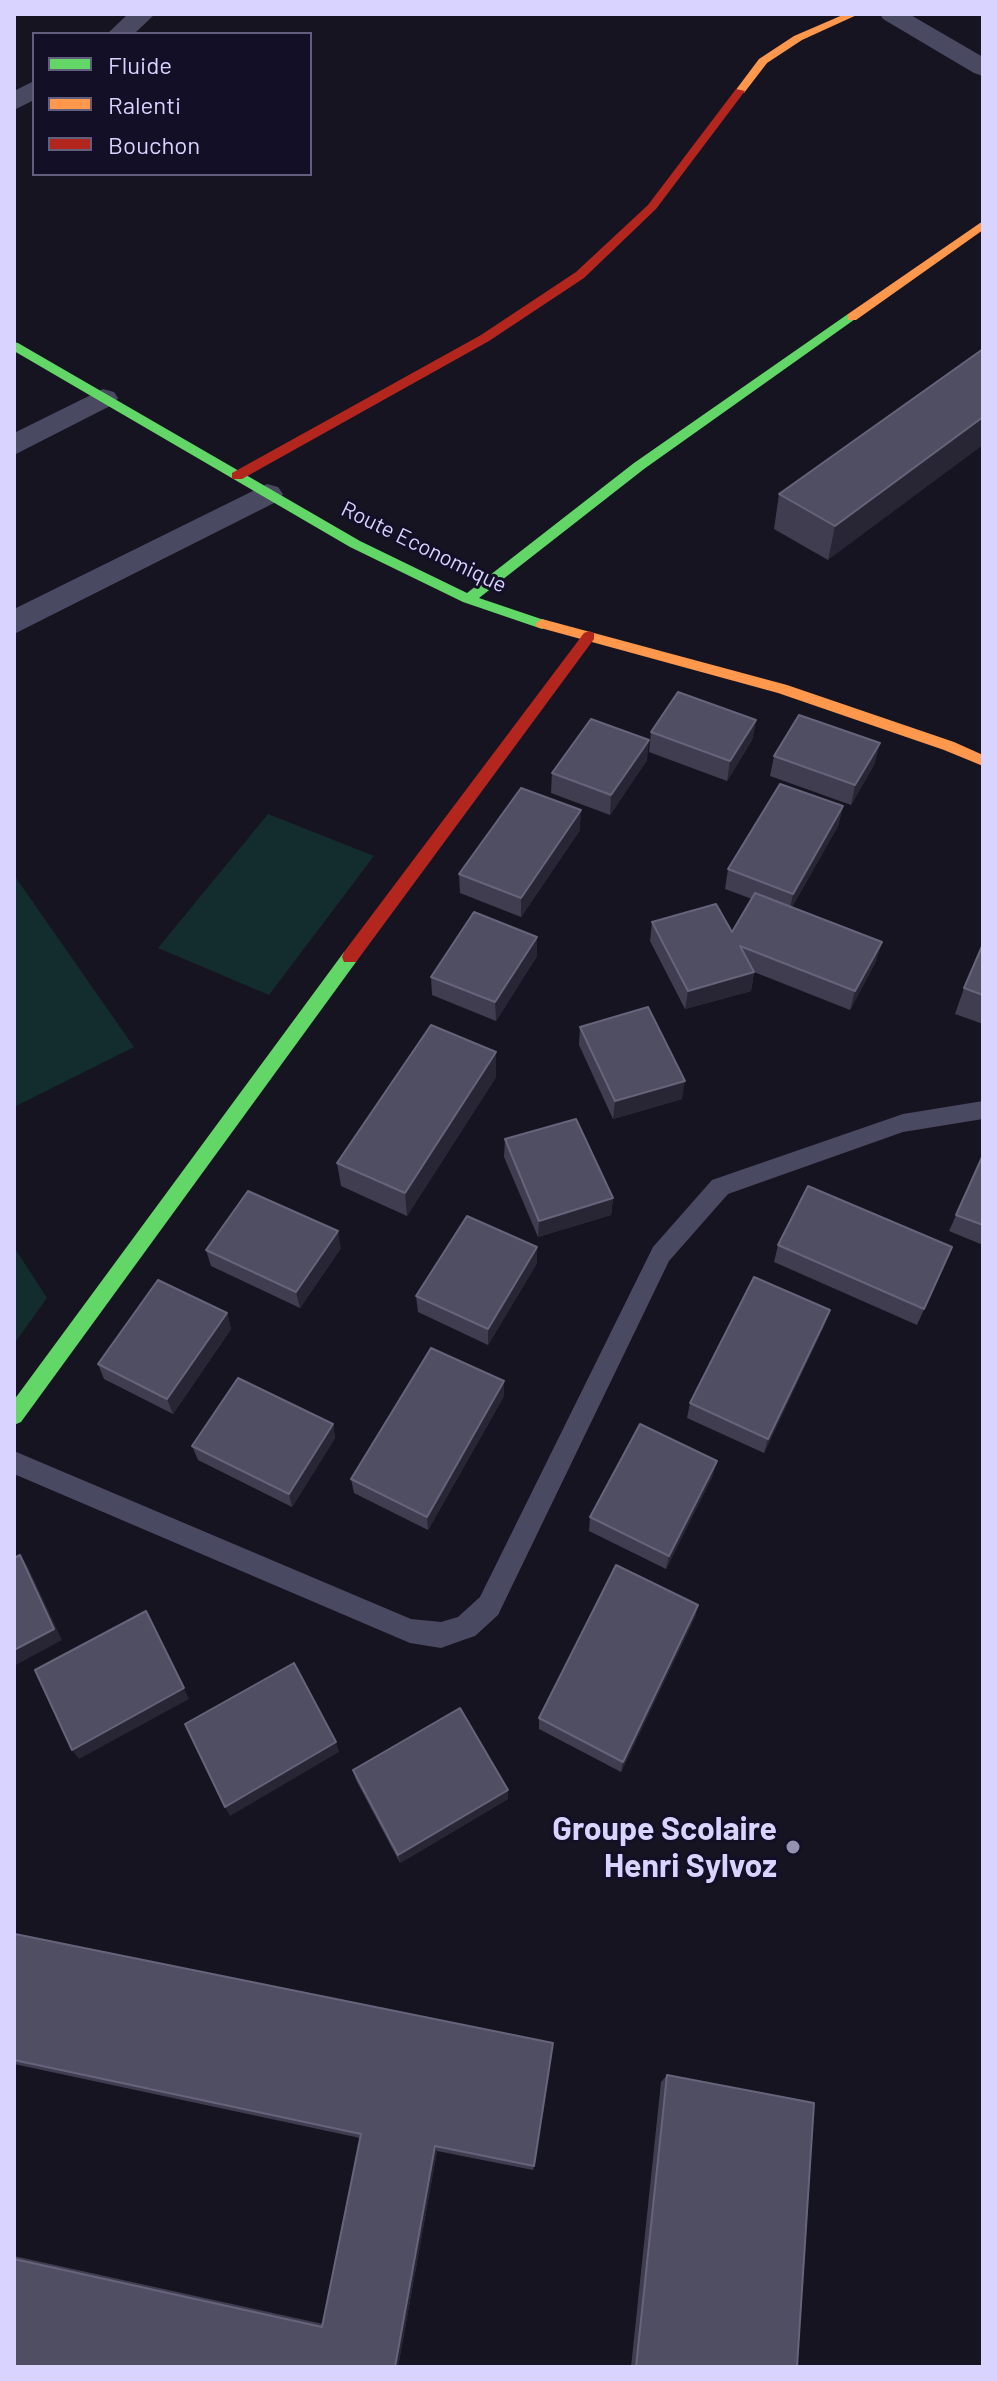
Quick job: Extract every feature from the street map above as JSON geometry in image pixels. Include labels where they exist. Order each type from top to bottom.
[{"type":"main road","points":[[237,476],[485,338],[580,275],[652,207],[763,61],[798,38],[854,14]]},
{"type":"main road","points":[[468,599],[639,466],[983,225]]},
{"type":"main road","name":"Route Economique","points":[[14,346],[355,544],[468,599],[511,615],[782,689],[949,746],[983,761]]},
{"type":"main road","points":[[14,1416],[212,1142],[589,636]]},
{"type":"street","points":[[121,32],[143,14]]},
{"type":"street","points":[[892,14],[983,68]]},
{"type":"street","points":[[14,102],[32,90]]},
{"type":"street","points":[[14,445],[103,398]]},
{"type":"street","points":[[14,623],[267,494]]},
{"type":"lane","points":[[14,1462],[410,1631],[441,1635],[466,1627],[489,1606],[661,1254],[720,1187],[903,1123],[983,1110]]},
{"type":"green space","points":[[268,814],[374,856],[269,995],[158,948]]},
{"type":"green space","points":[[14,875],[134,1047],[14,1107]]},
{"type":"green space","points":[[14,1247],[47,1298],[14,1344]]},
{"type":"building","points":[[983,349],[983,417],[835,526],[779,494]]},
{"type":"building","points":[[678,692],[756,720],[730,761],[651,732]]},
{"type":"building","points":[[799,715],[880,743],[855,785],[774,756]]},
{"type":"building","points":[[591,719],[649,740],[611,795],[552,773]]},
{"type":"building","points":[[780,784],[843,806],[793,894],[728,869]]},
{"type":"building","points":[[521,788],[581,810],[521,898],[459,874]]},
{"type":"building","points":[[755,893],[882,942],[855,991],[740,946],[754,972],[688,991],[652,922],[716,904],[732,932]]},
{"type":"building","points":[[474,912],[537,937],[495,1002],[431,977]]},
{"type":"building","points":[[983,944],[983,995],[964,988]]},
{"type":"building","points":[[648,1007],[685,1081],[615,1101],[580,1027]]},
{"type":"building","points":[[431,1025],[496,1052],[405,1193],[337,1163]]},
{"type":"building","points":[[576,1119],[613,1198],[539,1221],[505,1139]]},
{"type":"building","points":[[983,1155],[983,1225],[956,1215]]},
{"type":"building","points":[[808,1186],[952,1247],[924,1309],[778,1245]]},
{"type":"building","points":[[248,1191],[338,1231],[296,1292],[206,1250]]},
{"type":"building","points":[[467,1216],[537,1247],[488,1329],[416,1296]]},
{"type":"building","points":[[754,1277],[830,1310],[768,1439],[690,1403]]},
{"type":"building","points":[[158,1280],[227,1313],[167,1399],[98,1364]]},
{"type":"building","points":[[431,1348],[504,1381],[427,1517],[351,1479]]},
{"type":"building","points":[[238,1378],[333,1424],[289,1494],[192,1446]]},
{"type":"building","points":[[640,1424],[717,1461],[669,1556],[590,1517]]},
{"type":"building","points":[[20,1555],[54,1629],[14,1650],[14,1558]]},
{"type":"building","points":[[616,1565],[698,1605],[623,1762],[539,1718]]},
{"type":"building","points":[[146,1611],[184,1688],[72,1750],[35,1670]]},
{"type":"building","points":[[294,1663],[336,1742],[225,1807],[185,1724]]},
{"type":"building","points":[[460,1708],[508,1790],[398,1855],[353,1770]]},
{"type":"building","points":[[15,1934],[553,2043],[534,2166],[435,2146],[395,2367],[14,2367],[14,2259],[322,2327],[361,2134],[14,2060]]},
{"type":"building","points":[[667,2075],[814,2103],[797,2367],[636,2367]]},
{"type":"traffic: fast","points":[[468,599],[639,466],[852,317]]},
{"type":"traffic: fast","points":[[14,346],[355,544],[468,599],[542,624]]},
{"type":"traffic: fast","points":[[14,1416],[350,957]]},
{"type":"traffic: slow","points":[[740,91],[763,61],[798,38],[854,14]]},
{"type":"traffic: slow","points":[[852,317],[983,225]]},
{"type":"traffic: slow","points":[[542,624],[782,689],[949,746],[983,761]]},
{"type":"traffic: jam","points":[[237,476],[485,338],[580,275],[652,207],[740,91]]},
{"type":"traffic: jam","points":[[350,957],[589,636]]},
{"type":"place","name":"Groupe Scolaire Henri Sylvoz","points":[[793,1847]]}]
